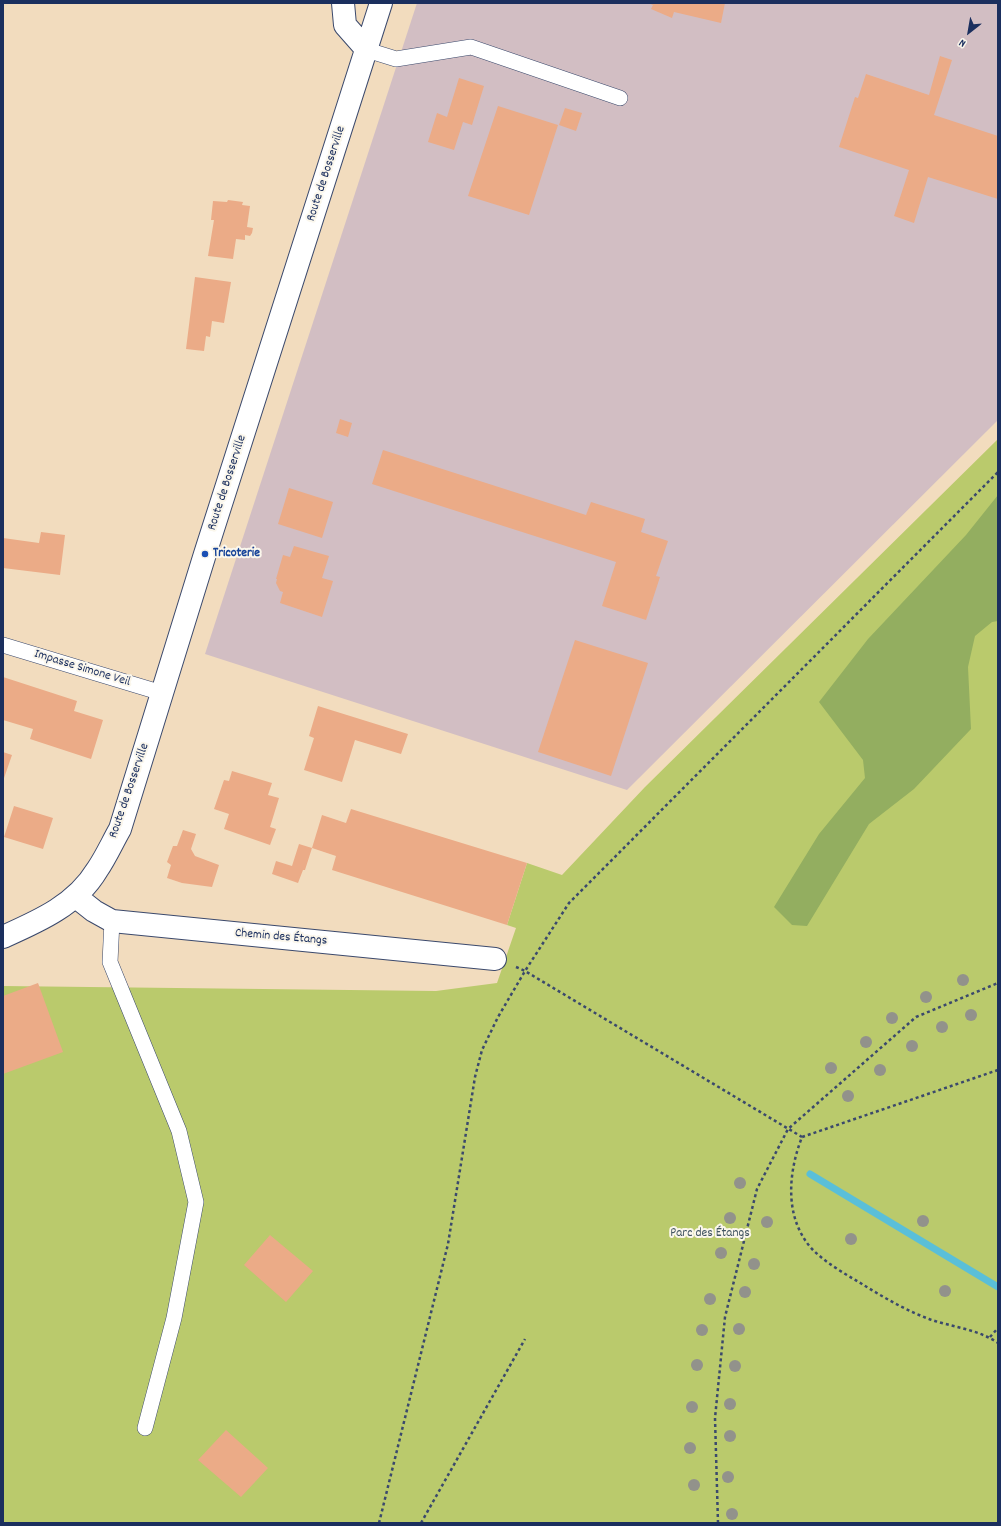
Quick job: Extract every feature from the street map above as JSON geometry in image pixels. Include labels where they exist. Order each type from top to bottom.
[{"type":"street","points":[[343,3],[345,25],[367,50]]},
{"type":"street","name":"Route de Bosserville","points":[[3,937],[39,921],[59,909],[75,896],[86,885],[97,870],[120,829],[381,3]]},
{"type":"street","name":"Chemin des Étangs","points":[[75,896],[94,911],[112,921],[496,959]]},
{"type":"lane","points":[[367,50],[396,59],[472,47],[620,98]]},
{"type":"lane","name":"Impasse Simone Veil","points":[[3,645],[162,693]]},
{"type":"lane","points":[[112,921],[110,962],[179,1131],[196,1202],[174,1318],[145,1428]]},
{"type":"path","points":[[379,1523],[448,1244],[476,1070],[482,1050],[525,971],[569,903],[998,472]]},
{"type":"path","points":[[496,959],[525,971],[802,1137],[998,1070]]},
{"type":"path","points":[[718,1523],[715,1418],[724,1317],[757,1189],[788,1129],[916,1017],[998,983]]},
{"type":"path","points":[[802,1137],[793,1163],[791,1196],[794,1216],[801,1232],[811,1248],[824,1259],[852,1278],[911,1312],[931,1320],[990,1337],[998,1343]]},
{"type":"path","points":[[990,1337],[998,1328]]},
{"type":"path","points":[[421,1523],[525,1339]]},
{"type":"shaded area","points":[[417,3],[998,3],[998,420],[627,790],[205,654]]},
{"type":"green space","name":"Parc des Étangs","points":[[998,439],[998,1523],[3,1523],[3,986],[436,991],[497,983],[516,928],[507,925],[527,863],[562,875],[645,787]]},
{"type":"green space","points":[[998,495],[998,621],[992,622],[975,636],[968,667],[971,729],[914,789],[869,824],[807,926],[792,925],[774,907],[819,834],[865,778],[863,760],[819,702],[868,639],[966,535]]},
{"type":"building","points":[[647,3],[725,3],[721,23],[674,12],[672,18],[651,9],[653,5]]},
{"type":"building","points":[[940,56],[952,60],[934,115],[998,136],[998,199],[928,177],[914,223],[894,216],[909,170],[839,147],[855,97],[858,98],[866,74],[929,95]]},
{"type":"building","points":[[459,78],[484,86],[472,125],[463,122],[454,150],[428,142],[437,113],[447,117]]},
{"type":"building","points":[[498,106],[558,125],[529,215],[468,196]]},
{"type":"building","points":[[565,108],[582,113],[576,131],[559,125]]},
{"type":"building","points":[[228,200],[243,202],[242,205],[250,206],[247,227],[253,228],[252,233],[250,236],[245,235],[245,240],[236,239],[233,259],[208,256],[214,220],[211,220],[213,201],[227,202]]},
{"type":"building","points":[[195,277],[231,282],[224,323],[212,321],[210,337],[206,336],[204,351],[186,349]]},
{"type":"building","points":[[340,419],[352,423],[348,437],[336,433]]},
{"type":"building","points":[[383,450],[586,515],[591,502],[645,519],[641,532],[668,541],[656,576],[660,577],[646,620],[602,606],[616,562],[372,484]]},
{"type":"building","points":[[289,488],[333,502],[322,538],[278,524]]},
{"type":"building","points":[[41,532],[65,535],[60,575],[3,568],[3,538],[39,543]]},
{"type":"building","points":[[294,546],[329,556],[322,578],[333,581],[322,617],[280,603],[283,592],[280,591],[276,583],[276,579],[283,555],[290,557]]},
{"type":"building","points":[[575,640],[648,663],[611,776],[538,752]]},
{"type":"building","points":[[3,677],[77,701],[74,711],[103,720],[91,759],[30,739],[33,729],[3,720]]},
{"type":"building","points":[[318,706],[408,734],[401,754],[355,740],[342,782],[304,770],[314,738],[309,736]]},
{"type":"building","points":[[3,752],[12,755],[3,781]]},
{"type":"building","points":[[232,771],[272,783],[268,795],[279,798],[270,827],[276,829],[270,845],[224,829],[229,814],[214,809],[224,780],[229,781]]},
{"type":"building","points":[[14,806],[53,818],[43,849],[4,837]]},
{"type":"building","points":[[351,809],[527,863],[507,925],[332,870],[336,856],[312,848],[322,815],[346,823]]},
{"type":"building","points":[[183,830],[196,834],[191,849],[195,856],[219,865],[212,887],[182,883],[167,878],[171,865],[167,862],[173,846],[177,846]]},
{"type":"building","points":[[299,844],[312,848],[305,870],[303,870],[298,883],[272,874],[276,861],[292,866]]},
{"type":"building","points":[[38,983],[63,1052],[3,1074],[3,996]]},
{"type":"building","points":[[270,1235],[313,1271],[286,1302],[244,1265]]},
{"type":"building","points":[[226,1430],[268,1468],[241,1497],[198,1460]]},
{"type":"waterway","points":[[810,1174],[998,1287]]},
{"type":"place","name":"Tricoterie","points":[[205,554]]}]
